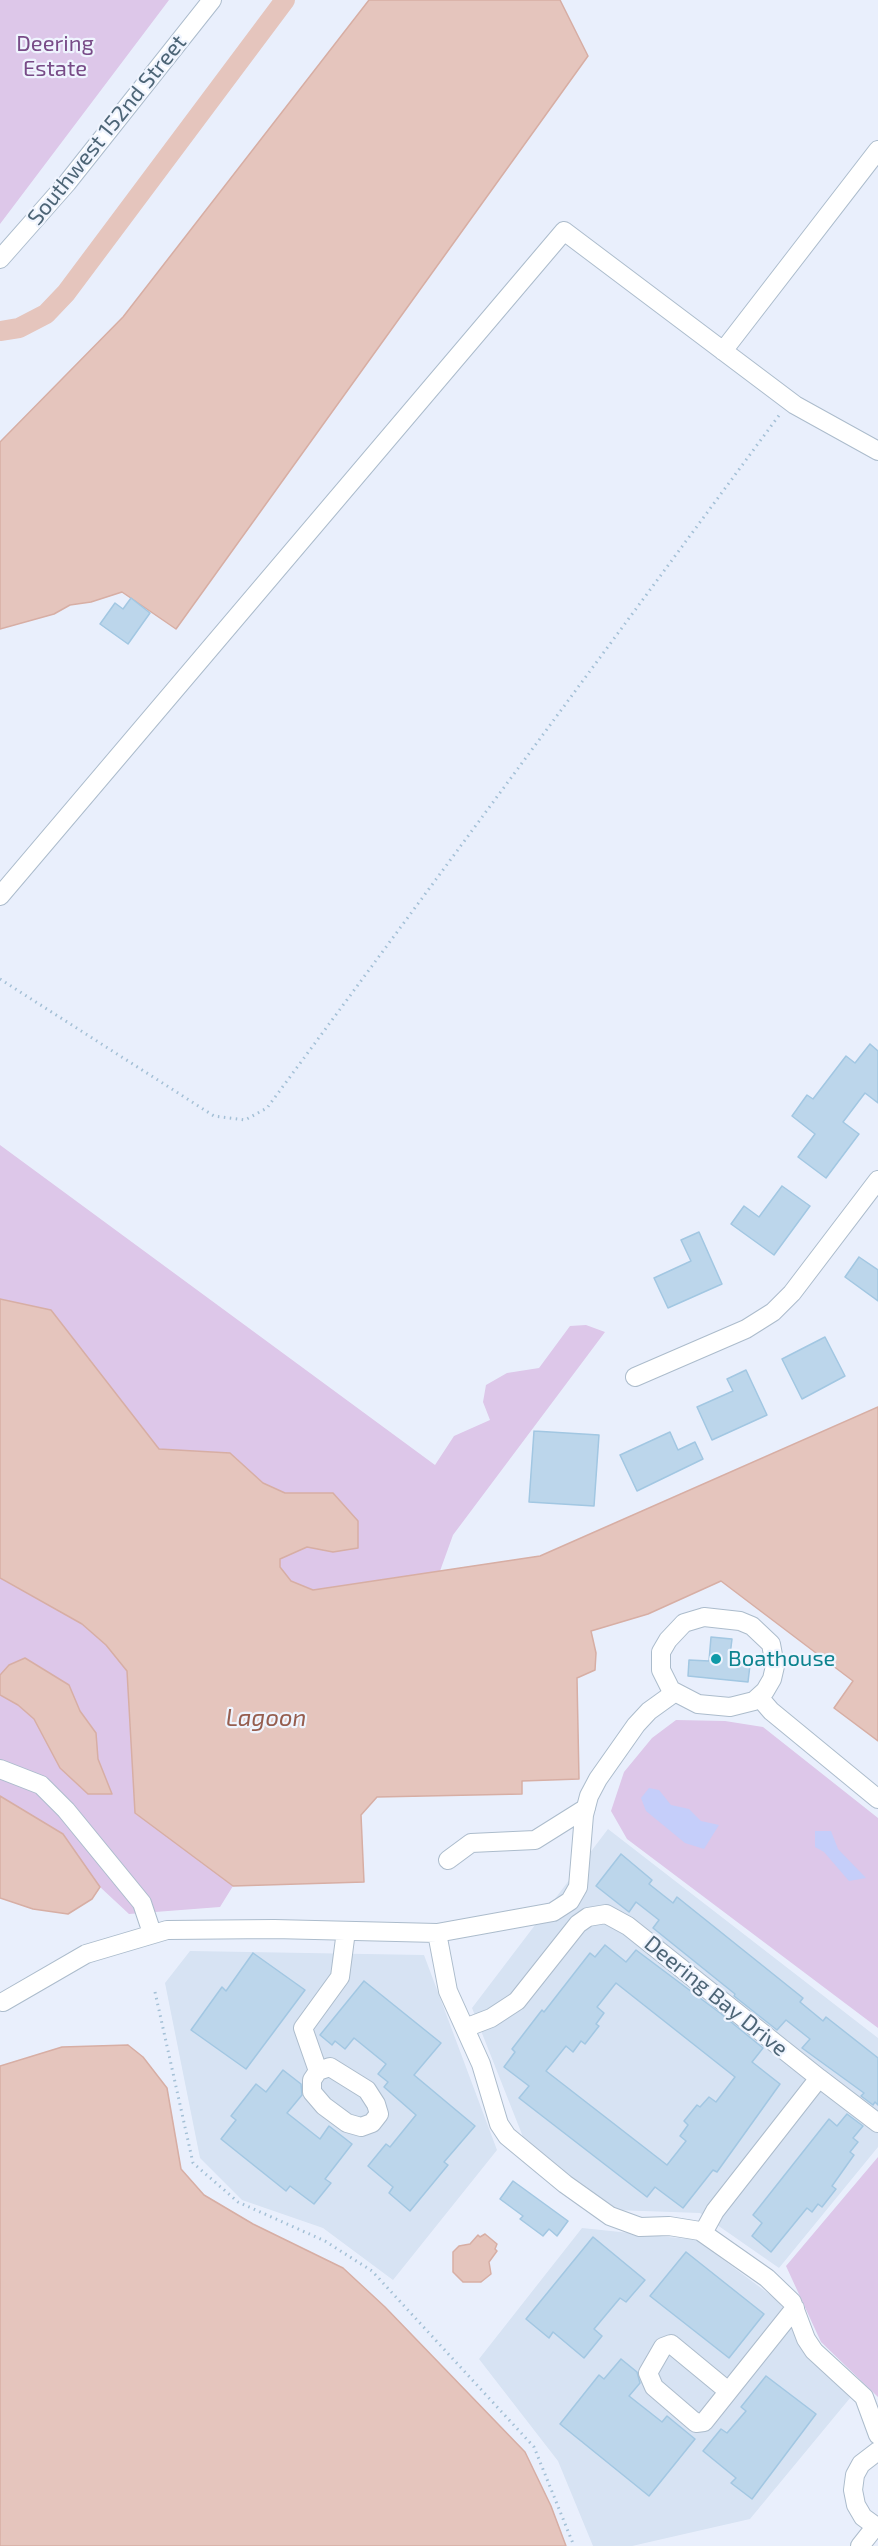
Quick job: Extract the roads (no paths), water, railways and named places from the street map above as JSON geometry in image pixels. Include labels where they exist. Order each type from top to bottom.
[{"type":"street","name":"Southwest 152nd Street","points":[[0,259],[67,183],[212,0]]},
{"type":"street","points":[[723,351],[878,150]]},
{"type":"street","points":[[0,896],[564,231],[790,401],[878,451]]},
{"type":"street","points":[[635,1377],[746,1329],[773,1312],[792,1293],[878,1180]]},
{"type":"street","points":[[704,1617],[752,1626],[764,1634],[771,1644],[775,1666],[765,1691],[759,1697],[743,1706],[730,1707],[698,1704],[674,1693],[661,1670],[661,1652],[668,1640],[684,1623],[704,1617]]},
{"type":"street","points":[[1,2004],[86,1954],[152,1933],[186,1928],[437,1933],[546,1914],[570,1901],[580,1880],[581,1832],[586,1808],[598,1779],[622,1741],[649,1711],[674,1693]]},
{"type":"street","points":[[759,1697],[771,1711],[878,1799]]},
{"type":"street","points":[[0,1769],[41,1785],[66,1810],[142,1903],[152,1933]]},
{"type":"street","points":[[448,1860],[471,1843],[535,1840],[586,1808]]},
{"type":"street","name":"Deering Bay Drive","points":[[465,2028],[505,2010],[522,1994],[578,1924],[588,1917],[606,1914],[628,1926],[819,2078]]},
{"type":"street","points":[[318,2071],[303,2028],[340,1977],[346,1931]]},
{"type":"street","points":[[437,1933],[446,1983],[481,2064],[499,2124],[516,2145],[609,2216],[640,2226],[688,2227],[703,2233],[767,2278],[795,2308],[806,2339],[814,2351],[864,2397],[878,2435]]},
{"type":"street","points":[[703,2233],[715,2211],[819,2078],[878,2123]]},
{"type":"street","points":[[728,2391],[671,2344],[663,2347],[648,2373],[654,2387],[696,2423],[711,2417],[728,2391],[795,2308]]},
{"type":"street","points":[[860,2546],[876,2528],[863,2517],[856,2505],[853,2490],[855,2475],[861,2464],[878,2451]]},
{"type":"water","points":[[369,0],[560,0],[588,56],[176,629],[122,592],[91,602],[70,605],[54,614],[0,629],[0,442],[123,317]]},
{"type":"water","name":"Lagoon","points":[[0,1299],[51,1310],[159,1449],[230,1453],[263,1483],[285,1493],[333,1493],[358,1521],[358,1548],[333,1552],[307,1547],[280,1559],[280,1567],[291,1581],[313,1590],[540,1556],[878,1407],[878,1741],[834,1708],[853,1681],[721,1581],[648,1614],[591,1631],[596,1653],[595,1670],[577,1678],[579,1779],[522,1781],[522,1794],[377,1797],[361,1815],[364,1882],[233,1886],[135,1813],[127,1671],[106,1645],[82,1624],[0,1578]]},
{"type":"water","points":[[25,1658],[69,1685],[80,1711],[96,1733],[98,1759],[112,1794],[88,1794],[60,1768],[34,1719],[18,1705],[0,1695],[0,1675],[9,1665]]},
{"type":"water","points":[[0,1796],[63,1834],[100,1887],[92,1899],[68,1914],[33,1909],[0,1898]]},
{"type":"water","points":[[128,2045],[143,2057],[167,2088],[181,2169],[204,2195],[253,2224],[343,2268],[385,2307],[525,2452],[551,2506],[566,2546],[0,2546],[0,2066],[62,2047]]},
{"type":"water","points":[[485,2234],[497,2244],[495,2249],[497,2251],[489,2262],[491,2274],[481,2282],[463,2282],[453,2272],[453,2252],[459,2246],[470,2244],[478,2235],[480,2237]]},
{"type":"waterway","points":[[0,331],[19,328],[46,314],[66,293],[285,0]]},
{"type":"place","name":"Boathouse","points":[[716,1659]]},
{"type":"park label","name":"Deering Estate","points":[[55,56]]}]
